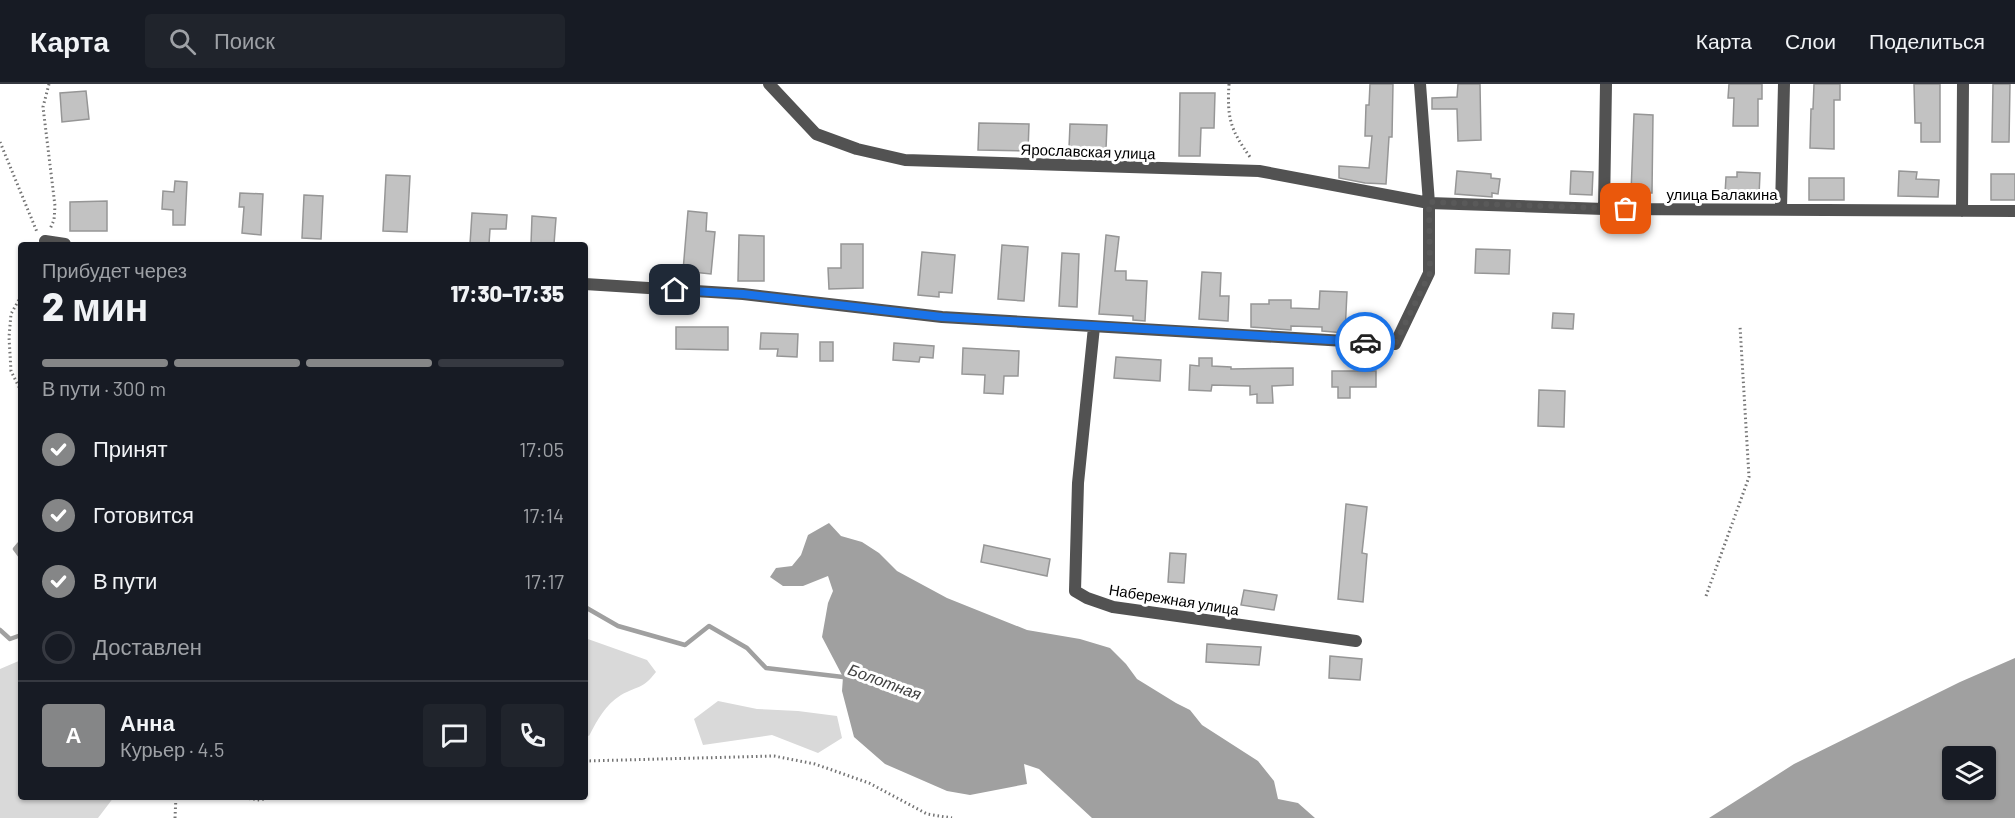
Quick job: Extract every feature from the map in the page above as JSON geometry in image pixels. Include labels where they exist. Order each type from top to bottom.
[{"type":"street","name":"Ярославская улица","points":[[769,84],[816,134],[857,149],[905,160],[1259,171],[1429,202]]},
{"type":"street","points":[[588,284],[743,294],[942,317],[1395,344],[1430,273],[1429,202],[1420,84]]},
{"type":"street","points":[[1604,209],[1606,84]]},
{"type":"street","points":[[1781,208],[1784,84]]},
{"type":"street","points":[[1962,211],[1963,84]]},
{"type":"street","name":"улица Балакина","points":[[1429,202],[1604,209],[1781,208],[2015,211]]},
{"type":"street","points":[[45,241],[52,242]]},
{"type":"street","name":"Набережная улица","points":[[1094,327],[1078,483],[1075,591],[1113,608],[1356,641]]},
{"type":"path","points":[[0,142],[34,229],[45,241],[54,220],[55,206],[43,107],[49,84]]},
{"type":"path","points":[[1229,84],[1228,109],[1235,136],[1259,171]]},
{"type":"path","points":[[18,301],[11,314],[9,337],[11,371],[18,386]]},
{"type":"path","points":[[1706,596],[1749,477],[1740,326]]},
{"type":"path","points":[[588,761],[774,756],[815,764],[870,783],[927,814],[952,818]]},
{"type":"path","points":[[175,818],[176,800]]},
{"type":"shaded area","points":[[588,639],[647,660],[656,672],[644,685],[621,695],[611,703],[589,736]]},
{"type":"shaded area","points":[[18,661],[18,800],[112,800],[98,818],[0,818],[0,669]]},
{"type":"shaded area","points":[[718,701],[757,709],[837,716],[842,738],[818,753],[772,735],[703,745],[694,719]]},
{"type":"water","points":[[829,523],[841,536],[862,542],[879,553],[897,571],[947,598],[1027,630],[1080,639],[1110,648],[1137,679],[1190,710],[1202,725],[1258,761],[1274,781],[1278,799],[1298,803],[1315,818],[1092,818],[1039,769],[1024,764],[1027,784],[970,795],[947,791],[885,764],[854,737],[842,691],[843,677],[822,637],[828,603],[833,591],[828,576],[803,586],[783,586],[770,577],[776,568],[792,566],[801,555],[808,535]]},
{"type":"water","points":[[2015,658],[2015,818],[1709,818],[1794,764],[1960,682]]},
{"type":"building","points":[[1370,84],[1393,84],[1392,137],[1389,137],[1386,184],[1339,178],[1339,166],[1369,168],[1372,136],[1365,136],[1366,105],[1369,105]]},
{"type":"building","points":[[1458,84],[1480,84],[1481,140],[1458,141],[1457,109],[1432,109],[1432,98],[1457,97]]},
{"type":"building","points":[[1729,84],[1762,84],[1762,99],[1758,99],[1758,126],[1733,126],[1734,98],[1728,98]]},
{"type":"building","points":[[1814,84],[1840,84],[1840,100],[1834,100],[1834,149],[1810,148]]},
{"type":"building","points":[[1914,84],[1940,84],[1940,142],[1921,142],[1921,123],[1915,123]]},
{"type":"building","points":[[1993,84],[2010,84],[2009,142],[1992,142]]},
{"type":"building","points":[[86,91],[89,119],[62,122],[60,93]]},
{"type":"building","points":[[1180,93],[1215,93],[1214,128],[1201,128],[1200,156],[1179,156]]},
{"type":"building","points":[[1634,114],[1653,115],[1652,193],[1631,193]]},
{"type":"building","points":[[979,123],[1029,124],[1028,151],[978,150]]},
{"type":"building","points":[[1070,124],[1107,125],[1106,149],[1069,148]]},
{"type":"building","points":[[1457,171],[1491,174],[1491,178],[1500,179],[1498,194],[1492,193],[1492,197],[1455,194]]},
{"type":"building","points":[[1571,171],[1593,172],[1592,195],[1570,194]]},
{"type":"building","points":[[1899,171],[1917,172],[1916,179],[1939,180],[1938,197],[1898,196]]},
{"type":"building","points":[[1737,172],[1760,173],[1759,196],[1725,194],[1726,177],[1737,177]]},
{"type":"building","points":[[1991,174],[2015,174],[2015,200],[1991,200]]},
{"type":"building","points":[[386,175],[410,176],[407,232],[383,231]]},
{"type":"building","points":[[1809,178],[1844,178],[1844,200],[1809,200]]},
{"type":"building","points":[[175,181],[187,182],[185,225],[173,225],[173,210],[162,209],[163,191],[174,192]]},
{"type":"building","points":[[240,193],[263,194],[261,235],[242,233],[244,207],[239,207]]},
{"type":"building","points":[[304,195],[323,196],[321,239],[302,238]]},
{"type":"building","points":[[107,201],[107,231],[70,231],[70,202]]},
{"type":"building","points":[[688,211],[707,213],[706,231],[715,232],[711,274],[683,271]]},
{"type":"building","points":[[472,213],[507,215],[506,229],[490,229],[489,242],[470,242]]},
{"type":"building","points":[[532,216],[556,218],[554,242],[531,242]]},
{"type":"building","points":[[739,235],[764,236],[764,281],[738,281]]},
{"type":"building","points":[[1106,235],[1119,237],[1115,271],[1126,271],[1126,280],[1147,281],[1145,321],[1133,320],[1133,316],[1099,314]]},
{"type":"building","points":[[841,244],[863,244],[863,288],[829,289],[828,268],[841,268]]},
{"type":"building","points":[[1002,245],[1028,247],[1024,301],[998,299]]},
{"type":"building","points":[[1476,249],[1510,250],[1509,274],[1475,273]]},
{"type":"building","points":[[922,252],[955,255],[952,293],[939,292],[939,297],[918,295]]},
{"type":"building","points":[[1062,253],[1079,254],[1077,307],[1059,306]]},
{"type":"building","points":[[1202,272],[1221,273],[1220,296],[1229,296],[1228,321],[1199,319]]},
{"type":"building","points":[[1320,291],[1347,292],[1345,333],[1322,331],[1322,327],[1291,326],[1291,330],[1251,327],[1251,304],[1269,304],[1269,300],[1291,300],[1291,308],[1319,309]]},
{"type":"building","points":[[1553,313],[1574,314],[1573,329],[1552,328]]},
{"type":"building","points":[[676,327],[728,327],[728,350],[676,349]]},
{"type":"building","points":[[761,333],[798,334],[797,357],[777,356],[778,349],[760,349]]},
{"type":"building","points":[[820,342],[833,342],[833,361],[820,361]]},
{"type":"building","points":[[894,343],[934,346],[933,358],[920,357],[919,362],[893,360]]},
{"type":"building","points":[[963,348],[1019,351],[1018,376],[1004,376],[1003,394],[984,393],[985,375],[962,374]]},
{"type":"building","points":[[1116,357],[1161,360],[1160,381],[1114,378]]},
{"type":"building","points":[[1199,358],[1212,358],[1212,366],[1231,367],[1231,369],[1293,368],[1293,385],[1272,386],[1273,403],[1257,403],[1257,394],[1250,395],[1250,386],[1212,385],[1211,391],[1189,390],[1190,365],[1199,366]]},
{"type":"building","points":[[1332,371],[1376,371],[1376,387],[1350,387],[1350,398],[1338,398],[1338,387],[1332,387]]},
{"type":"building","points":[[1539,390],[1565,391],[1564,427],[1538,426]]},
{"type":"building","points":[[1346,504],[1367,507],[1362,553],[1367,554],[1363,602],[1338,599]]},
{"type":"building","points":[[984,545],[1050,559],[1047,576],[981,562]]},
{"type":"building","points":[[1170,553],[1186,554],[1184,583],[1168,582]]},
{"type":"building","points":[[1244,590],[1277,595],[1274,610],[1241,605]]},
{"type":"building","points":[[1207,644],[1261,647],[1259,665],[1206,662]]},
{"type":"building","points":[[1330,656],[1362,659],[1360,680],[1329,678]]},
{"type":"waterway","name":"Болотная","points":[[18,546],[15,549],[18,553]]},
{"type":"waterway","name":"Болотная","points":[[588,609],[618,626],[685,645],[709,626],[747,648],[766,668],[849,679]]},
{"type":"waterway","name":"Болотная","points":[[0,630],[10,639],[18,636]]},
{"type":"way so far","points":[[1365,342],[1395,344],[1430,273],[1429,202],[1626,209]]},
{"type":"route","points":[[675,290],[743,294],[942,317],[1365,342]]}]
